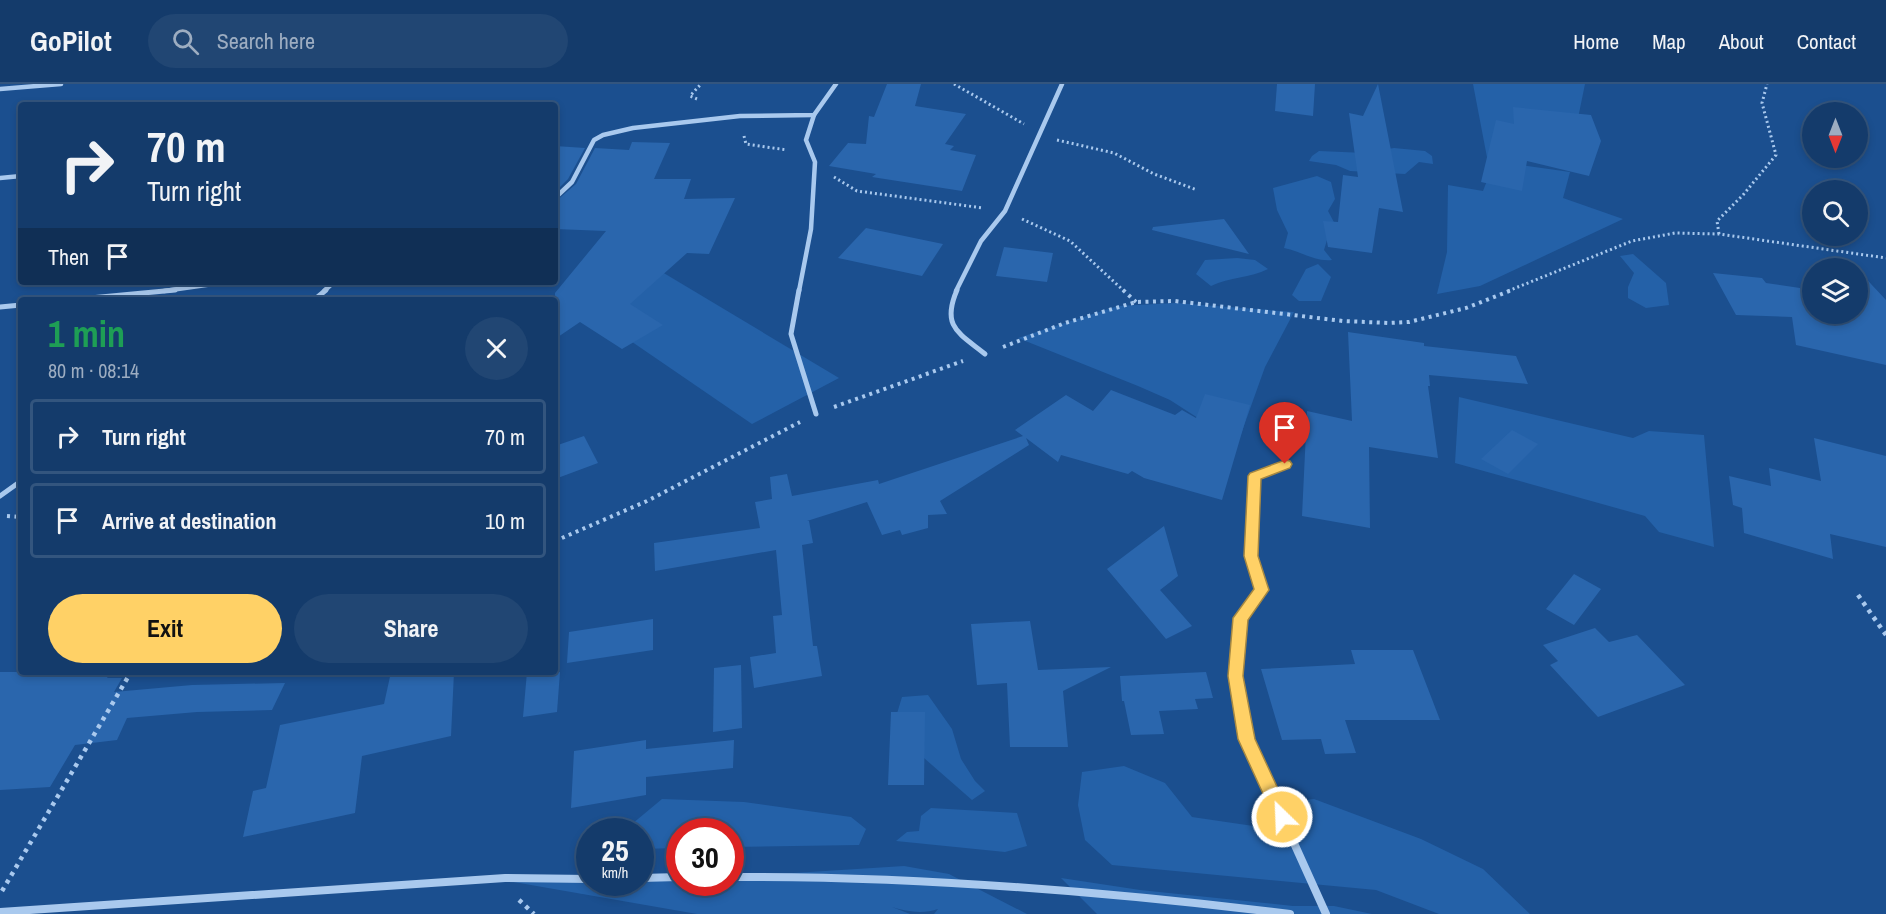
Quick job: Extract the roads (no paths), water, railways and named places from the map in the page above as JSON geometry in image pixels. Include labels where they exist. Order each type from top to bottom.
[{"type":"street","points":[[0,89],[61,84]]},
{"type":"street","points":[[816,414],[791,334],[812,229],[815,162],[806,140],[814,115],[836,84]]},
{"type":"street","points":[[985,354],[953,328],[951,305],[974,254],[1005,211],[1062,84]]},
{"type":"street","points":[[558,195],[572,183],[594,140],[603,135],[633,128],[740,116],[814,115]]},
{"type":"street","points":[[0,178],[18,176]]},
{"type":"street","points":[[95,297],[201,285]]},
{"type":"street","points":[[317,297],[331,285]]},
{"type":"street","points":[[0,307],[18,304]]},
{"type":"street","points":[[1288,445],[1285,464],[1255,476],[1251,556],[1262,590],[1241,618],[1236,676],[1247,739],[1326,914]]},
{"type":"street","points":[[0,496],[18,483]]},
{"type":"street","points":[[744,877],[816,875],[1060,888],[1290,914]]},
{"type":"street","points":[[0,912],[505,878],[576,879]]}]
